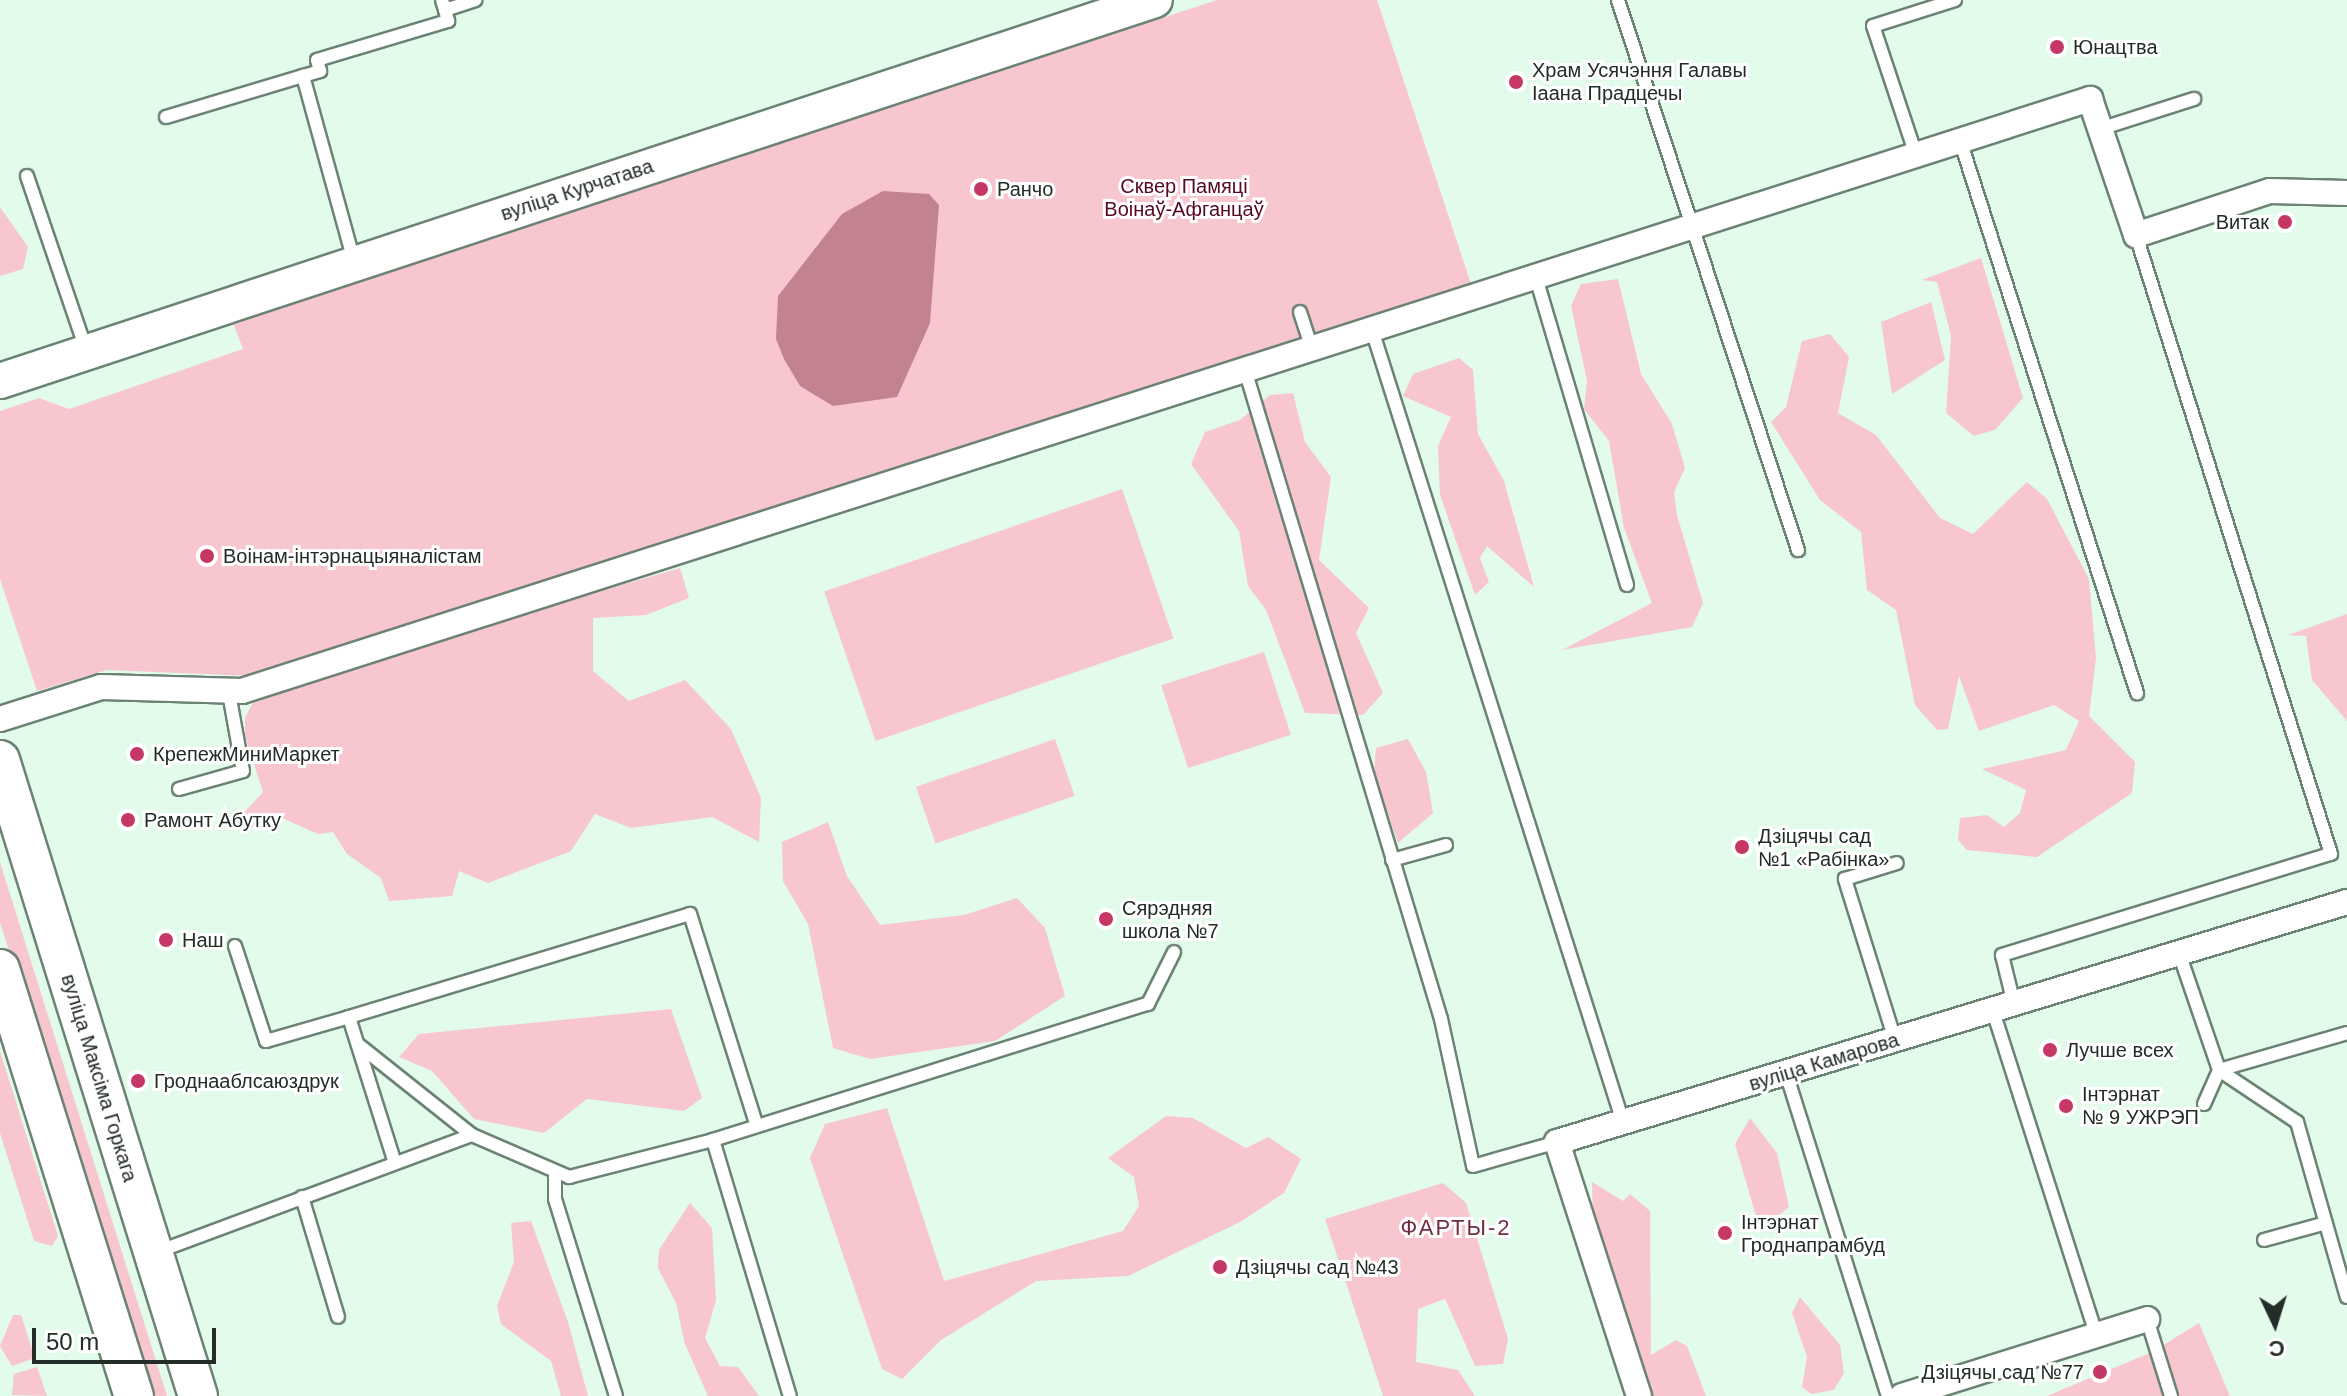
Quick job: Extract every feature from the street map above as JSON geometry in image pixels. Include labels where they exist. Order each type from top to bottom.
[{"type":"main road","name":"вуліца Курчатава","points":[[0,381],[1155,0]]},
{"type":"main road","name":"вуліца Максіма Горкага","points":[[0,760],[198,1396]]},
{"type":"main road","points":[[0,969],[134,1396]]},
{"type":"street","points":[[0,719],[101,687],[229,693],[1537,281],[2090,99],[2136,235],[2270,191],[2347,193]]},
{"type":"street","name":"вуліца Камарова","points":[[1557,1142],[2347,902]]},
{"type":"street","points":[[1557,1142],[1639,1396]]},
{"type":"street","points":[[1902,1396],[2147,1319]]},
{"type":"lane","points":[[166,117],[320,71],[317,60],[448,21],[443,5],[475,0]]},
{"type":"lane","points":[[1618,0],[1798,550]]},
{"type":"lane","points":[[1916,155],[1873,26],[1955,0]]},
{"type":"lane","points":[[303,76],[355,264]]},
{"type":"lane","points":[[2100,129],[2194,99]]},
{"type":"lane","points":[[1960,140],[2137,693]]},
{"type":"lane","points":[[27,176],[87,352]]},
{"type":"lane","points":[[2097,1336],[2004,1007],[2002,955],[2331,854],[2136,235]]},
{"type":"lane","points":[[1537,281],[1627,585]]},
{"type":"lane","points":[[1300,312],[1313,352]]},
{"type":"lane","points":[[1373,333],[1623,1122]]},
{"type":"lane","points":[[1246,373],[1441,1019],[1473,1166],[1557,1142]]},
{"type":"lane","points":[[179,789],[243,771],[229,693]]},
{"type":"lane","points":[[1392,860],[1446,845]]},
{"type":"lane","points":[[1895,1040],[1845,879],[1897,863]]},
{"type":"lane","points":[[235,946],[266,1041],[690,914],[757,1126]]},
{"type":"lane","points":[[360,1046],[472,1135],[569,1177],[713,1140],[1148,1004],[1174,952]]},
{"type":"lane","points":[[2179,953],[2219,1070],[2297,1122],[2347,1297]]},
{"type":"lane","points":[[349,1017],[394,1160]]},
{"type":"lane","points":[[2219,1070],[2347,1033]]},
{"type":"lane","points":[[2204,1104],[2219,1070]]},
{"type":"lane","points":[[1786,1073],[1888,1396]]},
{"type":"lane","points":[[154,1253],[394,1160],[472,1135]]},
{"type":"lane","points":[[713,1140],[790,1396]]},
{"type":"lane","points":[[555,1172],[555,1199],[616,1396]]},
{"type":"lane","points":[[302,1197],[338,1317]]},
{"type":"lane","points":[[2264,1240],[2326,1223]]},
{"type":"lane","points":[[2147,1319],[2171,1396]]},
{"type":"green space","name":"Сквер Памяці Воінаў-Афганцаў","points":[[1217,0],[1377,0],[1473,290],[252,676],[107,670],[37,691],[0,579],[0,411],[39,398],[69,409],[243,349],[233,323]]},
{"type":"green space","points":[[0,207],[28,247],[23,269],[0,276]]},
{"type":"green space","points":[[1981,258],[2023,398],[1995,430],[1974,436],[1946,413],[1951,336],[1937,282],[1922,280]]},
{"type":"green space","points":[[1618,279],[1641,374],[1672,424],[1685,468],[1674,492],[1677,515],[1703,603],[1692,627],[1562,650],[1652,603],[1624,528],[1609,441],[1584,409],[1587,381],[1571,306],[1581,284]]},
{"type":"green space","points":[[1931,302],[1945,360],[1892,394],[1881,322]]},
{"type":"green space","points":[[1830,334],[1849,357],[1838,413],[1876,435],[1940,518],[1973,534],[2027,482],[2047,499],[2089,579],[2096,658],[2089,716],[2135,762],[2132,793],[2037,857],[1967,850],[1958,840],[1960,818],[1987,815],[2004,827],[2020,813],[2026,790],[1982,769],[2066,750],[2079,721],[2054,705],[1979,731],[1959,676],[1948,729],[1937,730],[1915,705],[1896,610],[1867,590],[1861,532],[1820,500],[1771,422],[1786,407],[1802,341]]},
{"type":"green space","points":[[1459,358],[1473,370],[1478,434],[1504,481],[1534,587],[1487,546],[1480,558],[1489,582],[1475,595],[1440,495],[1438,446],[1451,417],[1403,396],[1413,374]]},
{"type":"green space","points":[[1293,393],[1305,442],[1331,477],[1319,560],[1369,608],[1356,633],[1383,693],[1363,715],[1305,713],[1266,610],[1248,586],[1239,531],[1191,464],[1205,432],[1240,420],[1270,395]]},
{"type":"green space","points":[[1122,489],[1173,638],[876,741],[824,592]]},
{"type":"green space","points":[[680,568],[689,598],[646,615],[593,618],[593,671],[629,701],[685,680],[731,729],[761,798],[759,842],[712,817],[631,828],[595,814],[571,851],[488,883],[459,871],[452,896],[389,901],[381,878],[347,854],[333,832],[318,834],[282,818],[252,827],[241,816],[263,792],[245,736],[245,718],[259,691]]},
{"type":"green space","points":[[2347,614],[2347,721],[2312,680],[2306,636],[2288,635]]},
{"type":"green space","points":[[1264,652],[1291,735],[1188,768],[1161,685]]},
{"type":"green space","points":[[1055,739],[1075,796],[936,844],[916,787]]},
{"type":"green space","points":[[1408,739],[1426,772],[1433,813],[1398,843],[1374,773],[1376,748]]},
{"type":"green space","points":[[828,822],[847,876],[880,925],[964,915],[1017,898],[1045,928],[1065,996],[995,1041],[870,1059],[833,1048],[808,924],[783,881],[782,842]]},
{"type":"green space","points":[[0,862],[167,1396],[149,1396],[0,922]]},
{"type":"green space","points":[[671,1009],[702,1098],[684,1111],[587,1099],[544,1133],[474,1119],[432,1071],[399,1057],[419,1034]]},
{"type":"green space","points":[[0,1051],[58,1236],[52,1246],[34,1241],[0,1133]]},
{"type":"green space","points":[[887,1108],[944,1281],[1123,1231],[1139,1206],[1134,1177],[1108,1158],[1166,1116],[1193,1118],[1246,1148],[1268,1137],[1301,1159],[1284,1193],[1240,1222],[1128,1276],[1036,1281],[941,1340],[902,1379],[882,1369],[810,1158],[825,1124]]},
{"type":"green space","points":[[1750,1118],[1777,1153],[1789,1207],[1760,1230],[1735,1144]]},
{"type":"green space","points":[[1592,1182],[1623,1201],[1630,1194],[1650,1211],[1651,1355],[1676,1340],[1687,1346],[1706,1396],[1646,1396],[1593,1220]]},
{"type":"green space","points":[[1443,1183],[1466,1203],[1508,1339],[1503,1364],[1475,1366],[1445,1299],[1418,1309],[1416,1362],[1458,1370],[1475,1396],[1383,1396],[1325,1219]]},
{"type":"green space","points":[[690,1203],[712,1228],[716,1300],[705,1338],[720,1366],[738,1367],[759,1396],[708,1396],[685,1344],[676,1303],[658,1268],[659,1250]]},
{"type":"green space","points":[[531,1221],[568,1322],[588,1396],[561,1396],[551,1361],[501,1324],[497,1306],[514,1262],[511,1223]]},
{"type":"green space","points":[[1800,1297],[1840,1345],[1844,1373],[1834,1390],[1811,1394],[1802,1387],[1807,1357],[1792,1313]]},
{"type":"green space","points":[[13,1315],[21,1315],[35,1358],[12,1366],[0,1346]]},
{"type":"green space","points":[[2199,1323],[2230,1396],[2047,1396],[2152,1352]]},
{"type":"green space","points":[[37,1367],[47,1396],[12,1395],[14,1374]]},
{"type":"shaded area","points":[[883,191],[929,194],[939,205],[930,323],[897,397],[833,406],[800,386],[784,359],[776,339],[778,296],[842,214]]},
{"type":"place","name":"Юнацтва","points":[[2057,47]]},
{"type":"place","name":"Храм Усячэння Галавы Іаана Прадцечы","points":[[1516,82]]},
{"type":"place","name":"Ранчо","points":[[981,189]]},
{"type":"place","name":"Витак","points":[[2285,222]]},
{"type":"place","name":"Воінам-інтэрнацыяналістам","points":[[207,556]]},
{"type":"place","name":"КрепежМиниМаркет","points":[[137,754]]},
{"type":"place","name":"Рамонт Абутку","points":[[128,820]]},
{"type":"place","name":"Дзіцячы сад №1 «Рабінка»","points":[[1742,847]]},
{"type":"place","name":"Сярэдняя школа №7","points":[[1106,919]]},
{"type":"place","name":"Наш","points":[[166,940]]},
{"type":"place","name":"Лучше всех","points":[[2050,1050]]},
{"type":"place","name":"Гроднааблсаюздрук","points":[[138,1081]]},
{"type":"place","name":"Інтэрнат № 9 УЖРЭП","points":[[2066,1106]]},
{"type":"place","name":"Інтэрнат Гроднапрамбуд","points":[[1725,1233]]},
{"type":"place","name":"Дзіцячы сад №43","points":[[1220,1267]]},
{"type":"place","name":"Дзіцячы сад №77","points":[[2100,1372]]},
{"type":"district","name":"ФАРТЫ-2","points":[[1456,1228]]}]
